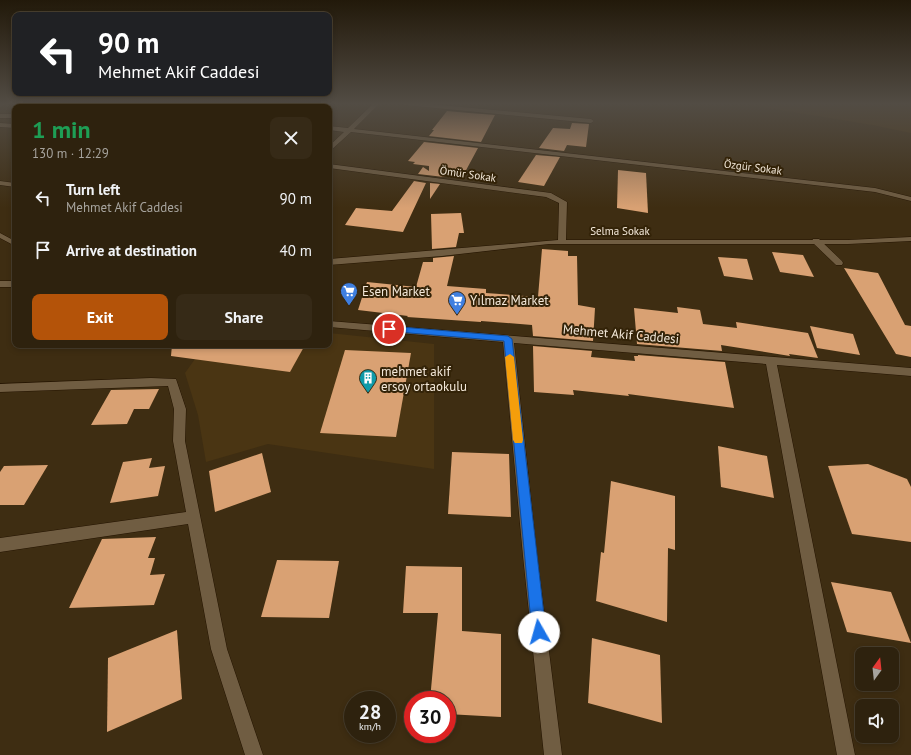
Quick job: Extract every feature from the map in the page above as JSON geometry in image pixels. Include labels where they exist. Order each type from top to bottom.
[{"type":"street","points":[[332,147],[341,138]]},
{"type":"street","name":"Özgür Sokak","points":[[421,138],[875,190],[911,199]]},
{"type":"street","name":"Ömür Sokak","points":[[332,166],[548,195],[563,202],[562,242]]},
{"type":"street","points":[[0,183],[12,185]]},
{"type":"street","points":[[0,235],[12,242]]},
{"type":"street","name":"Selma Sokak","points":[[332,262],[562,242],[911,239]]},
{"type":"street","points":[[816,241],[839,263]]},
{"type":"street","points":[[0,284],[12,284]]},
{"type":"street","name":"Mehmet Akif Caddesi","points":[[332,324],[911,372]]},
{"type":"street","points":[[508,339],[530,556],[553,755]]},
{"type":"street","points":[[771,360],[846,755]]},
{"type":"street","points":[[0,388],[40,389],[138,381],[172,382],[180,409],[179,441],[219,649],[254,755]]},
{"type":"street","points":[[0,545],[194,517]]},
{"type":"shaded area","points":[[332,333],[434,344],[434,469],[268,444],[206,462],[198,415],[185,373],[203,348],[332,348]]},
{"type":"building","points":[[448,138],[483,138],[481,142]]},
{"type":"building","points":[[546,138],[587,138],[586,147],[567,145],[564,151],[539,148]]},
{"type":"building","points":[[424,142],[478,148],[464,174],[447,172],[444,177],[418,174],[423,167],[429,171],[429,166],[413,164],[415,162],[408,161]]},
{"type":"building","points":[[536,155],[560,157],[544,186],[518,182]]},
{"type":"building","points":[[618,170],[646,173],[648,213],[617,208]]},
{"type":"building","points":[[414,181],[426,183],[403,232],[345,225],[356,208],[392,211]]},
{"type":"building","points":[[430,183],[440,184],[430,199]]},
{"type":"building","points":[[461,213],[464,233],[459,233],[456,247],[432,249],[431,214]]},
{"type":"building","points":[[542,249],[568,251],[568,256],[577,256],[578,305],[595,308],[593,341],[533,336],[532,325],[407,317],[408,316],[358,310],[367,282],[416,287],[423,262],[433,262],[433,258],[454,256],[447,286],[486,289],[486,293],[538,297]]},
{"type":"building","points":[[772,252],[803,255],[814,277],[780,272]]},
{"type":"building","points":[[718,257],[747,259],[753,280],[724,276]]},
{"type":"building","points":[[844,268],[878,273],[905,325],[911,326],[911,357],[896,354]]},
{"type":"building","points":[[677,307],[700,310],[703,324],[737,328],[736,322],[808,333],[818,358],[789,354],[790,356],[721,345],[722,351],[637,344],[634,308],[678,313]]},
{"type":"building","points":[[810,326],[853,334],[860,355],[817,348]]},
{"type":"building","points":[[533,346],[592,351],[591,357],[635,361],[634,356],[638,355],[725,362],[734,408],[628,394],[629,396],[573,390],[574,395],[534,392]]},
{"type":"building","points":[[172,348],[303,348],[290,372],[171,356]]},
{"type":"building","name":"mehmet akif ersoy ortaokulu","points":[[345,350],[411,353],[396,437],[320,433]]},
{"type":"building","points":[[159,389],[149,409],[134,409],[127,424],[91,425],[111,390]]},
{"type":"building","points":[[718,446],[767,456],[774,498],[721,487]]},
{"type":"building","points":[[452,452],[509,454],[511,517],[448,514]]},
{"type":"building","points":[[262,453],[271,492],[215,512],[209,471]]},
{"type":"building","points":[[152,458],[149,468],[165,466],[158,496],[110,503],[123,462]]},
{"type":"building","points":[[868,464],[907,479],[911,487],[911,542],[852,534],[828,466]]},
{"type":"building","points":[[48,465],[24,505],[0,505],[0,472],[4,466]]},
{"type":"building","points":[[611,481],[675,496],[675,550],[668,548],[667,622],[596,601],[601,552],[604,553]]},
{"type":"building","points":[[156,537],[148,558],[155,558],[150,575],[165,574],[154,605],[69,608],[102,539]]},
{"type":"building","points":[[277,560],[339,561],[329,618],[261,617]]},
{"type":"building","points":[[406,566],[462,567],[462,631],[501,634],[501,717],[456,714],[456,691],[431,691],[438,613],[403,613]]},
{"type":"building","points":[[831,582],[891,592],[911,643],[847,632]]},
{"type":"building","points":[[177,630],[182,699],[107,732],[108,658]]},
{"type":"building","points":[[592,638],[660,655],[662,723],[588,703]]},
{"type":"slow traffic","points":[[510,357],[518,440]]},
{"type":"place","name":"Esen Market","points":[[349,306]]},
{"type":"place","name":"Yılmaz Market","points":[[457,315]]},
{"type":"place","name":"mehmet akif ersoy ortaokulu","points":[[368,393]]},
{"type":"route","points":[[389,329],[508,339],[539,632]]}]
